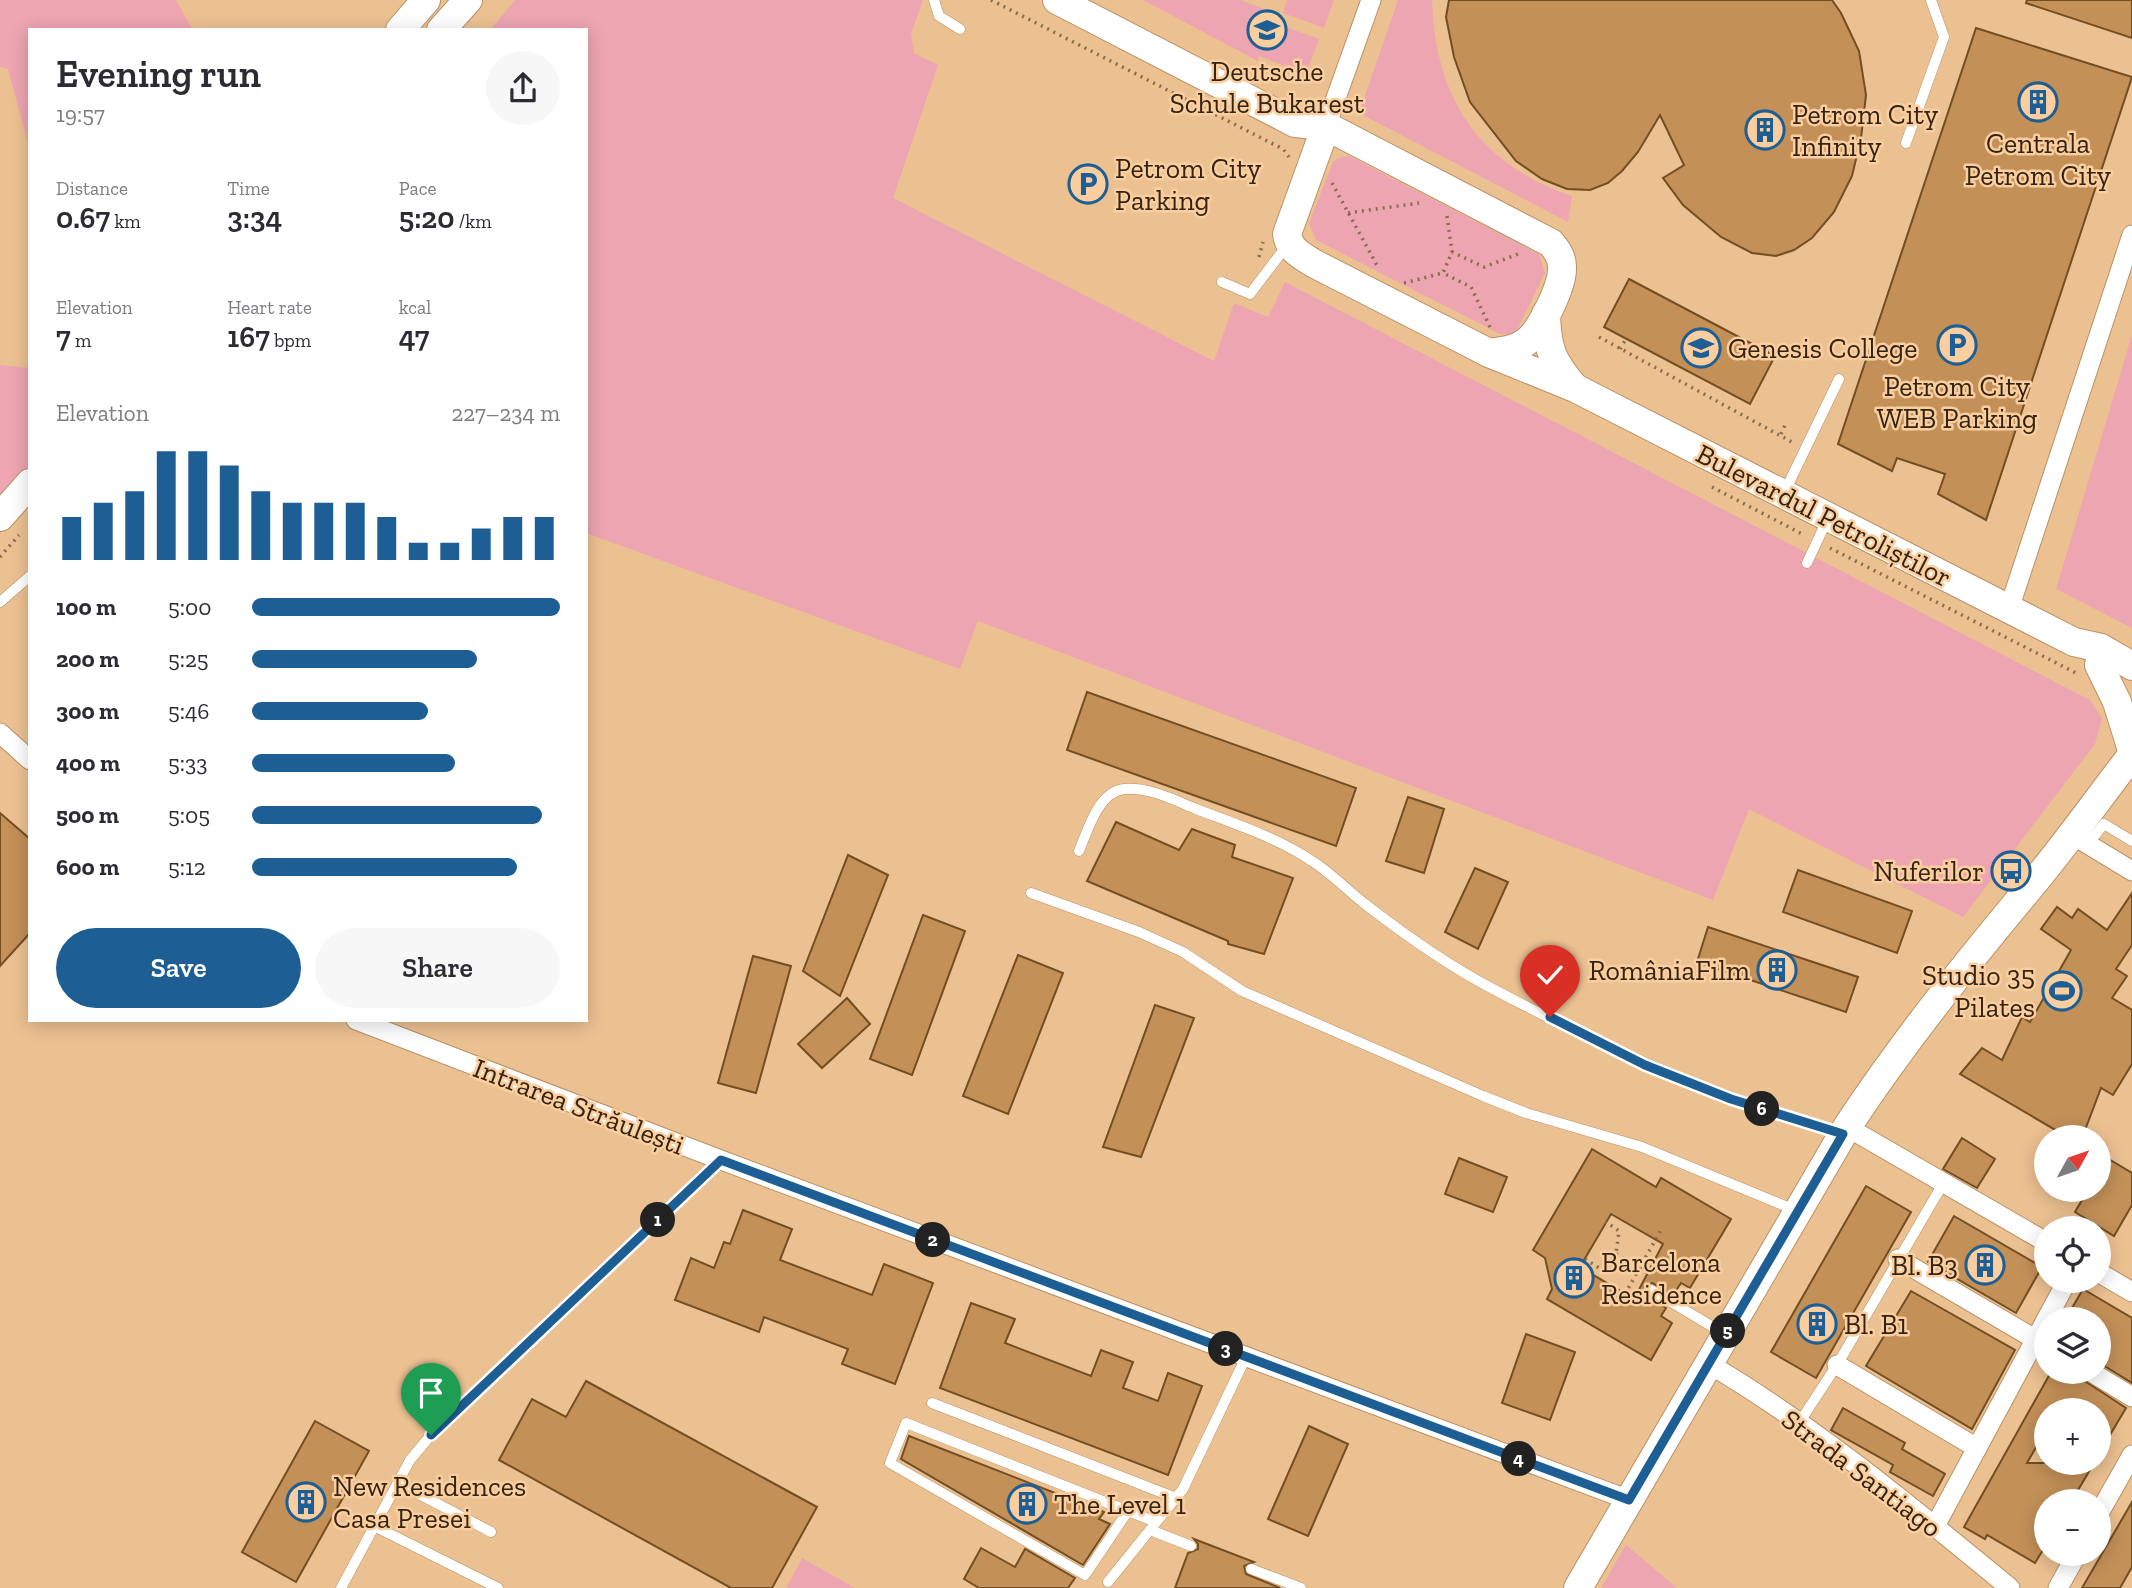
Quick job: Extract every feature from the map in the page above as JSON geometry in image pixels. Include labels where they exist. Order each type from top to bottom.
[{"type":"street","points":[[402,28],[426,0]]},
{"type":"street","points":[[443,28],[468,0]]},
{"type":"street","name":"Bulevardul Petroliștilor","points":[[1057,0],[1295,123],[1326,127],[1550,243],[1557,250],[1563,269],[1546,314],[1529,340],[1512,349],[1315,264],[1288,244]]},
{"type":"street","points":[[1288,244],[1287,234],[1371,0]]},
{"type":"street","points":[[2009,609],[2132,235]]},
{"type":"street","name":"Bulevardul Petroliștilor","points":[[1546,314],[1548,348],[1560,371],[1575,388]]},
{"type":"street","name":"Bulevardul Petroliștilor","points":[[1490,341],[1575,388],[2100,656],[2132,666]]},
{"type":"street","points":[[11,524],[28,487]]},
{"type":"street","points":[[2132,654],[2100,656],[2132,750]]},
{"type":"street","name":"Bulevardul Petroliștilor","points":[[2100,656],[2132,692]]},
{"type":"street","points":[[0,733],[28,758]]},
{"type":"street","points":[[1578,1588],[1845,1130],[1940,995],[2079,840],[2132,755]]},
{"type":"street","points":[[2079,840],[2132,871]]},
{"type":"street","name":"Intrarea Străulești","points":[[361,1022],[721,1160],[1629,1500]]},
{"type":"street","points":[[1845,1130],[1944,1182],[2034,1235]]},
{"type":"street","points":[[1898,1259],[2034,1338]]},
{"type":"street","points":[[2111,1280],[2132,1292]]},
{"type":"street","points":[[1935,1526],[1977,1448],[2034,1354]]},
{"type":"street","name":"Strada Santiago","points":[[1709,1364],[1799,1424],[1935,1526],[2010,1588]]},
{"type":"street","points":[[1837,1365],[1977,1448]]},
{"type":"street","points":[[2111,1384],[2132,1397]]},
{"type":"street","points":[[2111,1492],[2132,1455]]},
{"type":"street","points":[[2058,1588],[2070,1566]]},
{"type":"lane","points":[[934,0],[939,16],[960,29]]},
{"type":"lane","points":[[1906,143],[1944,37],[1931,0]]},
{"type":"lane","points":[[1222,282],[1251,294],[1288,244]]},
{"type":"lane","points":[[1784,495],[1839,379]]},
{"type":"lane","points":[[1807,563],[1828,518]]},
{"type":"lane","points":[[0,602],[28,578]]},
{"type":"lane","points":[[1079,851],[1096,812],[1110,796],[1123,789],[1151,792],[1264,835],[1312,861],[1366,905],[1472,976],[1645,1065],[1731,1099],[1845,1130]]},
{"type":"lane","points":[[2079,840],[2104,824],[2132,841]]},
{"type":"lane","points":[[1031,893],[1139,932],[1183,952],[1242,991],[1483,1096],[1526,1112],[1642,1147],[1797,1211]]},
{"type":"lane","points":[[341,1588],[410,1460],[431,1435],[721,1160]]},
{"type":"lane","points":[[1799,1424],[1837,1365],[1944,1182]]},
{"type":"lane","points":[[1651,1290],[1726,1335]]},
{"type":"lane","points":[[1108,1582],[1183,1489],[1246,1357]]},
{"type":"lane","points":[[932,1403],[1176,1498]]},
{"type":"lane","points":[[1128,1511],[1086,1574],[890,1464],[906,1423],[1128,1511],[1191,1546]]},
{"type":"lane","points":[[398,1483],[491,1532]]},
{"type":"lane","points":[[374,1526],[498,1588]]},
{"type":"lane","points":[[1251,1569],[1301,1588]]},
{"type":"path","points":[[991,0],[1283,149]]},
{"type":"path","points":[[1330,180],[1380,271]]},
{"type":"path","points":[[1348,213],[1431,201]]},
{"type":"path","points":[[1443,273],[1452,252],[1447,213]]},
{"type":"path","points":[[1452,252],[1484,267],[1528,251]]},
{"type":"path","points":[[1394,286],[1443,273],[1471,287],[1490,341]]},
{"type":"path","points":[[1599,337],[1793,441]]},
{"type":"path","points":[[1620,349],[1626,339]]},
{"type":"path","points":[[1781,434],[1786,423]]},
{"type":"path","points":[[0,557],[11,524]]},
{"type":"path","points":[[1585,1259],[1599,1268],[1616,1254],[1619,1231],[1606,1222]]},
{"type":"path","points":[[1625,1294],[1661,1230]]},
{"type":"shaded area","points":[[0,0],[176,0],[192,28],[28,28],[28,144],[8,69],[0,67]]},
{"type":"shaded area","points":[[515,0],[923,0],[911,34],[914,53],[938,65],[893,198],[1214,361],[1234,303],[1268,317],[1285,282],[2090,700],[2102,718],[2095,744],[1963,917],[1749,809],[1713,900],[978,621],[960,669],[588,534],[588,28],[492,28]]},
{"type":"shaded area","name":"Deutsche Schule Bukarest","points":[[1143,0],[1240,0],[1273,12],[1272,22],[1319,39],[1306,74],[1259,56],[1258,61]]},
{"type":"shaded area","points":[[1287,0],[1334,0],[1324,28],[1283,13]]},
{"type":"shaded area","points":[[1398,0],[1432,0],[1435,35],[1442,67],[1453,97],[1468,123],[1487,146],[1511,166],[1572,196],[1568,222],[1359,113]]},
{"type":"shaded area","points":[[1349,156],[1539,254],[1545,273],[1517,330],[1508,335],[1500,334],[1316,240],[1309,223],[1333,162]]},
{"type":"shaded area","points":[[2132,335],[2132,628],[2056,589]]},
{"type":"shaded area","points":[[28,364],[28,469],[0,502],[0,365],[27,368]]},
{"type":"shaded area","points":[[1626,1545],[1677,1588],[1601,1588]]},
{"type":"shaded area","points":[[802,1558],[855,1588],[786,1588]]},
{"type":"building","name":"Petrom City Infinity","points":[[1449,0],[1832,0],[1859,51],[1866,95],[1861,138],[1852,176],[1834,212],[1812,238],[1794,250],[1776,256],[1752,253],[1721,237],[1683,205],[1663,178],[1684,165],[1660,115],[1638,152],[1608,183],[1590,190],[1567,189],[1542,179],[1516,161],[1470,102],[1454,57],[1446,17]]},
{"type":"building","points":[[2027,0],[2132,0],[2132,38],[2026,3]]},
{"type":"building","name":"Petrom City WEB Parking","points":[[1976,28],[2132,77],[1986,520],[1938,494],[1945,474],[1897,458],[1892,471],[1838,444]]},
{"type":"building","name":"Genesis College","points":[[1629,279],[1775,356],[1750,404],[1604,327]]},
{"type":"building","points":[[1087,692],[1356,788],[1336,846],[1067,750]]},
{"type":"building","points":[[1408,797],[1444,809],[1424,873],[1386,861]]},
{"type":"building","points":[[0,813],[28,837],[28,935],[0,966]]},
{"type":"building","points":[[1116,822],[1179,850],[1192,829],[1235,845],[1232,857],[1293,878],[1264,954],[1228,944],[1228,941],[1087,881]]},
{"type":"building","points":[[848,855],[888,875],[840,996],[803,971]]},
{"type":"building","points":[[1475,868],[1508,882],[1478,949],[1445,932]]},
{"type":"building","points":[[1798,870],[1912,911],[1897,953],[1783,912]]},
{"type":"building","points":[[2132,893],[2132,945],[2116,969],[2127,976],[2112,998],[2132,1010],[2132,1064],[2113,1095],[2101,1088],[2087,1125],[2047,1125],[1960,1074],[1982,1048],[2002,1060],[2022,1017],[2030,1022],[2071,950],[2041,929],[2057,907],[2072,918],[2078,909],[2107,930]]},
{"type":"building","points":[[923,915],[965,931],[912,1075],[870,1059]]},
{"type":"building","name":"RomâniaFilm","points":[[1708,927],[1858,977],[1846,1012],[1697,962]]},
{"type":"building","points":[[1018,955],[1063,973],[1008,1114],[963,1096]]},
{"type":"building","points":[[753,956],[791,966],[756,1093],[718,1083]]},
{"type":"building","points":[[847,998],[870,1024],[822,1068],[798,1044]]},
{"type":"building","points":[[1155,1005],[1194,1018],[1141,1157],[1103,1147]]},
{"type":"building","points":[[1962,1138],[1995,1159],[1977,1188],[1943,1169]]},
{"type":"building","name":"Barcelona Residence","points":[[1592,1149],[1656,1187],[1661,1178],[1731,1219],[1690,1288],[1681,1283],[1673,1295],[1652,1283],[1644,1287],[1647,1296],[1666,1308],[1661,1316],[1672,1323],[1651,1360],[1547,1299],[1552,1289],[1545,1258],[1533,1250]],"holes":[[[1611,1214],[1663,1244],[1634,1299],[1580,1267]]]},
{"type":"building","points":[[1459,1158],[1507,1177],[1493,1212],[1445,1194]]},
{"type":"building","points":[[2111,1160],[2132,1173],[2132,1205],[2114,1236],[2111,1234],[2111,1216],[2082,1216],[2075,1212],[2081,1202],[2111,1202]]},
{"type":"building","points":[[1866,1186],[1911,1212],[1816,1378],[1771,1352]]},
{"type":"building","points":[[743,1210],[792,1229],[780,1260],[872,1295],[884,1264],[933,1283],[895,1384],[842,1364],[848,1349],[764,1317],[759,1332],[675,1300],[691,1258],[714,1268],[724,1242],[730,1244]]},
{"type":"building","name":"Bl. B3","points":[[1954,1216],[2034,1262],[2034,1281],[2016,1313],[1928,1262]]},
{"type":"building","points":[[1911,1291],[2015,1350],[1972,1429],[1866,1366]]},
{"type":"building","points":[[2081,1293],[2090,1293],[2132,1318],[2132,1383],[2111,1370],[2111,1307],[2073,1307]]},
{"type":"building","points":[[971,1303],[1015,1319],[1005,1343],[1091,1376],[1101,1350],[1133,1362],[1123,1388],[1158,1401],[1168,1373],[1202,1386],[1168,1475],[940,1388]]},
{"type":"building","points":[[1526,1334],[1575,1352],[1550,1420],[1502,1403]]},
{"type":"building","points":[[586,1381],[817,1507],[772,1588],[731,1588],[499,1460],[532,1399],[566,1417]]},
{"type":"building","points":[[2044,1384],[2089,1384],[2111,1398],[2036,1398]]},
{"type":"building","points":[[2111,1398],[2126,1408],[2111,1433]]},
{"type":"building","points":[[2034,1402],[2034,1451],[2027,1463],[2034,1463],[2034,1475],[2087,1475],[2079,1489],[2034,1489],[2034,1562],[1987,1535],[1985,1539],[1964,1527]]},
{"type":"building","points":[[1843,1408],[1905,1443],[1902,1449],[1945,1474],[1933,1496],[1890,1472],[1893,1465],[1831,1430]]},
{"type":"building","name":"New Residences Casa Presei","points":[[315,1421],[369,1451],[296,1582],[242,1552]]},
{"type":"building","points":[[1309,1426],[1348,1444],[1308,1536],[1268,1519]]},
{"type":"building","name":"The Level 1","points":[[909,1436],[1104,1512],[1099,1519],[1110,1524],[1083,1565],[901,1459]]},
{"type":"building","points":[[2132,1502],[2132,1567],[2120,1588],[2082,1588],[2095,1566],[2111,1566],[2111,1538]]},
{"type":"building","points":[[1194,1539],[1254,1562],[1244,1566],[1246,1574],[1280,1588],[1175,1588],[1188,1553],[1198,1549]]},
{"type":"building","points":[[981,1548],[1015,1567],[1025,1549],[1075,1578],[1068,1588],[979,1588],[964,1579]]},
{"type":"place","name":"Deutsche Schule Bukarest","points":[[1267,30]]},
{"type":"place","name":"Centrala Petrom City","points":[[2038,102]]},
{"type":"place","name":"Petrom City Infinity","points":[[1765,130]]},
{"type":"place","name":"Petrom City Parking","points":[[1088,184]]},
{"type":"place","name":"Petrom City WEB Parking","points":[[1957,345]]},
{"type":"place","name":"Genesis College","points":[[1701,348]]},
{"type":"place","name":"Nuferilor","points":[[2011,871]]},
{"type":"place","name":"RomâniaFilm","points":[[1777,970]]},
{"type":"place","name":"Studio 35 Pilates","points":[[2062,991]]},
{"type":"place","name":"Bl. B3","points":[[1985,1265]]},
{"type":"place","name":"Barcelona Residence","points":[[1574,1278]]},
{"type":"place","name":"Bl. B1","points":[[1817,1324]]},
{"type":"place","name":"New Residences Casa Presei","points":[[306,1502]]},
{"type":"place","name":"The Level 1","points":[[1027,1504]]},
{"type":"route","points":[[431,1435],[721,1160],[1629,1500],[1843,1134],[1731,1099],[1645,1065],[1550,1017]]}]
